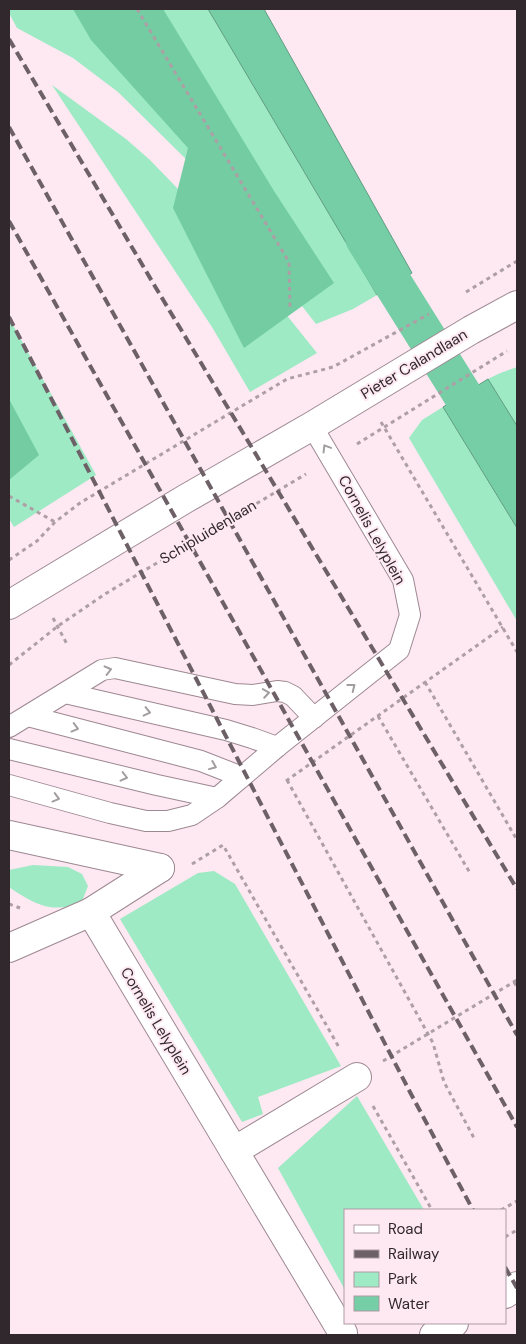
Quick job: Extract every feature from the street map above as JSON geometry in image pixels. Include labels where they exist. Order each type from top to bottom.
[{"type":"street","name":"Pieter Calandlaan","points":[[9,606],[471,330],[517,305]]},
{"type":"street","points":[[9,834],[160,868]]},
{"type":"street","points":[[9,948],[91,912],[160,868]]},
{"type":"street","name":"Cornelis Lelyplein","points":[[91,912],[342,1333]]},
{"type":"street","points":[[234,1151],[357,1077]]},
{"type":"street","points":[[506,1293],[517,1286]]},
{"type":"street","points":[[434,1335],[452,1324]]},
{"type":"lane","name":"Cornelis Lelyplein","points":[[9,785],[146,820],[168,821],[192,816],[217,798],[277,747],[399,650],[410,615],[403,580],[312,426]]},
{"type":"lane","points":[[9,727],[102,670],[115,668],[235,694],[253,695],[277,691],[285,692],[293,696],[314,718]]},
{"type":"lane","points":[[65,693],[226,730],[277,747]]},
{"type":"lane","points":[[28,716],[201,761],[242,777]]},
{"type":"lane","points":[[9,749],[217,798]]},
{"type":"path","points":[[137,9],[289,262],[290,309]]},
{"type":"path","points":[[461,296],[517,261]]},
{"type":"path","points":[[9,560],[37,541],[55,522],[80,503],[287,379],[333,367],[436,310]]},
{"type":"path","name":"Schipluidenlaan","points":[[9,665],[58,626],[105,594],[384,428],[511,348]]},
{"type":"path","points":[[384,428],[517,652]]},
{"type":"path","points":[[9,496],[55,522]]},
{"type":"path","points":[[279,786],[503,627]]},
{"type":"path","points":[[425,682],[517,840]]},
{"type":"path","points":[[378,716],[470,873]]},
{"type":"path","points":[[287,780],[428,1033],[433,1043],[444,1082],[474,1138]]},
{"type":"path","points":[[160,868],[176,874],[223,845],[431,1209]]},
{"type":"path","points":[[357,1077],[516,981],[517,987]]},
{"type":"path","points":[[502,1209],[517,1201]]},
{"type":"path","points":[[506,1236],[517,1230]]},
{"type":"green space","points":[[9,9],[208,9],[377,295],[353,309],[316,324],[192,165],[118,92],[73,58],[17,28],[9,13]]},
{"type":"green space","points":[[52,85],[126,139],[150,160],[205,217],[317,353],[250,392],[212,327]]},
{"type":"green space","points":[[9,318],[96,475],[14,527],[9,519]]},
{"type":"green space","points":[[517,367],[517,426],[488,379]]},
{"type":"green space","points":[[443,407],[517,528],[517,621],[409,438],[422,420]]},
{"type":"green space","points":[[33,865],[68,867],[82,874],[88,886],[81,904],[63,907],[45,906],[31,901],[9,887],[9,870]]},
{"type":"green space","points":[[214,871],[235,884],[341,1066],[258,1097],[263,1114],[242,1122],[120,919],[198,873]]},
{"type":"green space","points":[[357,1096],[423,1209],[344,1209],[344,1288],[278,1168]]},
{"type":"shaded area","points":[[73,9],[163,9],[274,191],[334,283],[244,348],[173,208],[188,148],[91,40]]},
{"type":"shaded area","points":[[9,399],[39,455],[9,480]]},
{"type":"water","points":[[208,9],[264,9],[412,273],[377,295]]},
{"type":"water","points":[[488,379],[517,426],[517,528],[443,407]]},
{"type":"waterway","points":[[365,239],[517,482]]},
{"type":"railway","points":[[9,39],[156,288],[517,889]]},
{"type":"railway","points":[[9,127],[517,1035]]},
{"type":"railway","points":[[9,221],[517,1127]]},
{"type":"railway","points":[[9,317],[411,1094],[472,1209]]},
{"type":"railway","points":[[506,1269],[517,1288]]}]
